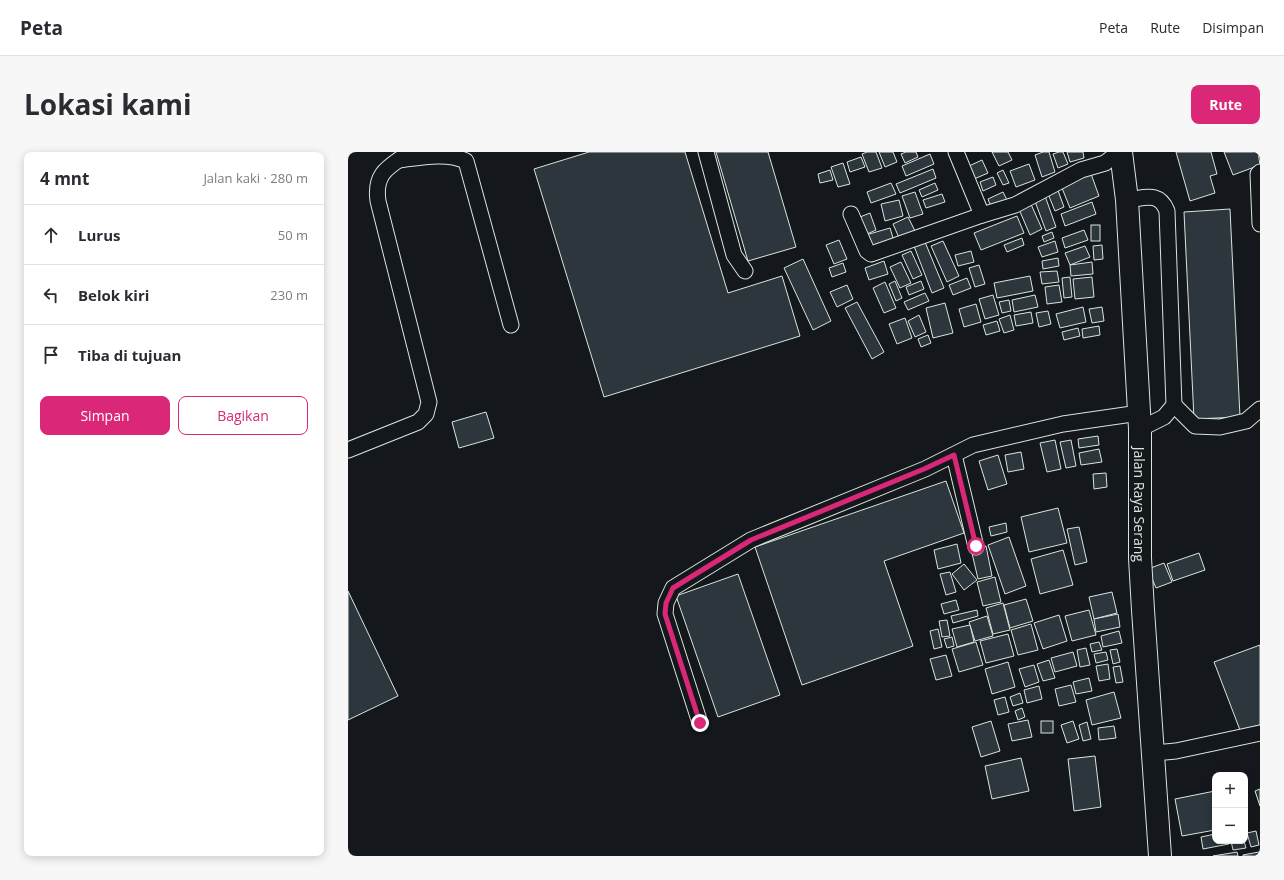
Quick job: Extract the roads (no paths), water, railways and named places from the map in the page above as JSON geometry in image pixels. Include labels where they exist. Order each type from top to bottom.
[{"type":"highway","name":"Jalan Raya Serang","points":[[1120,152],[1127,200],[1140,421],[1141,573],[1160,856]]},
{"type":"street","points":[[348,450],[418,422],[426,414],[429,402],[376,188],[382,174],[404,156],[443,152],[458,155],[466,162],[511,325]]},
{"type":"street","points":[[706,152],[734,255],[745,271]]},
{"type":"street","points":[[956,152],[982,215]]},
{"type":"street","points":[[851,214],[867,251],[871,254],[1015,205],[1081,170],[1105,163],[1120,152]]},
{"type":"street","points":[[1260,172],[1258,174],[1260,224]]},
{"type":"street","points":[[700,723],[665,614],[666,603],[673,588],[751,540],[924,469],[973,445],[1064,424],[1140,421],[1164,417],[1174,405],[1167,211],[1164,202],[1157,198],[1127,200]]},
{"type":"street","points":[[1174,405],[1195,426],[1220,427],[1246,421],[1260,409]]},
{"type":"street","points":[[954,455],[976,546]]},
{"type":"street","points":[[1154,753],[1176,751],[1260,733]]}]
